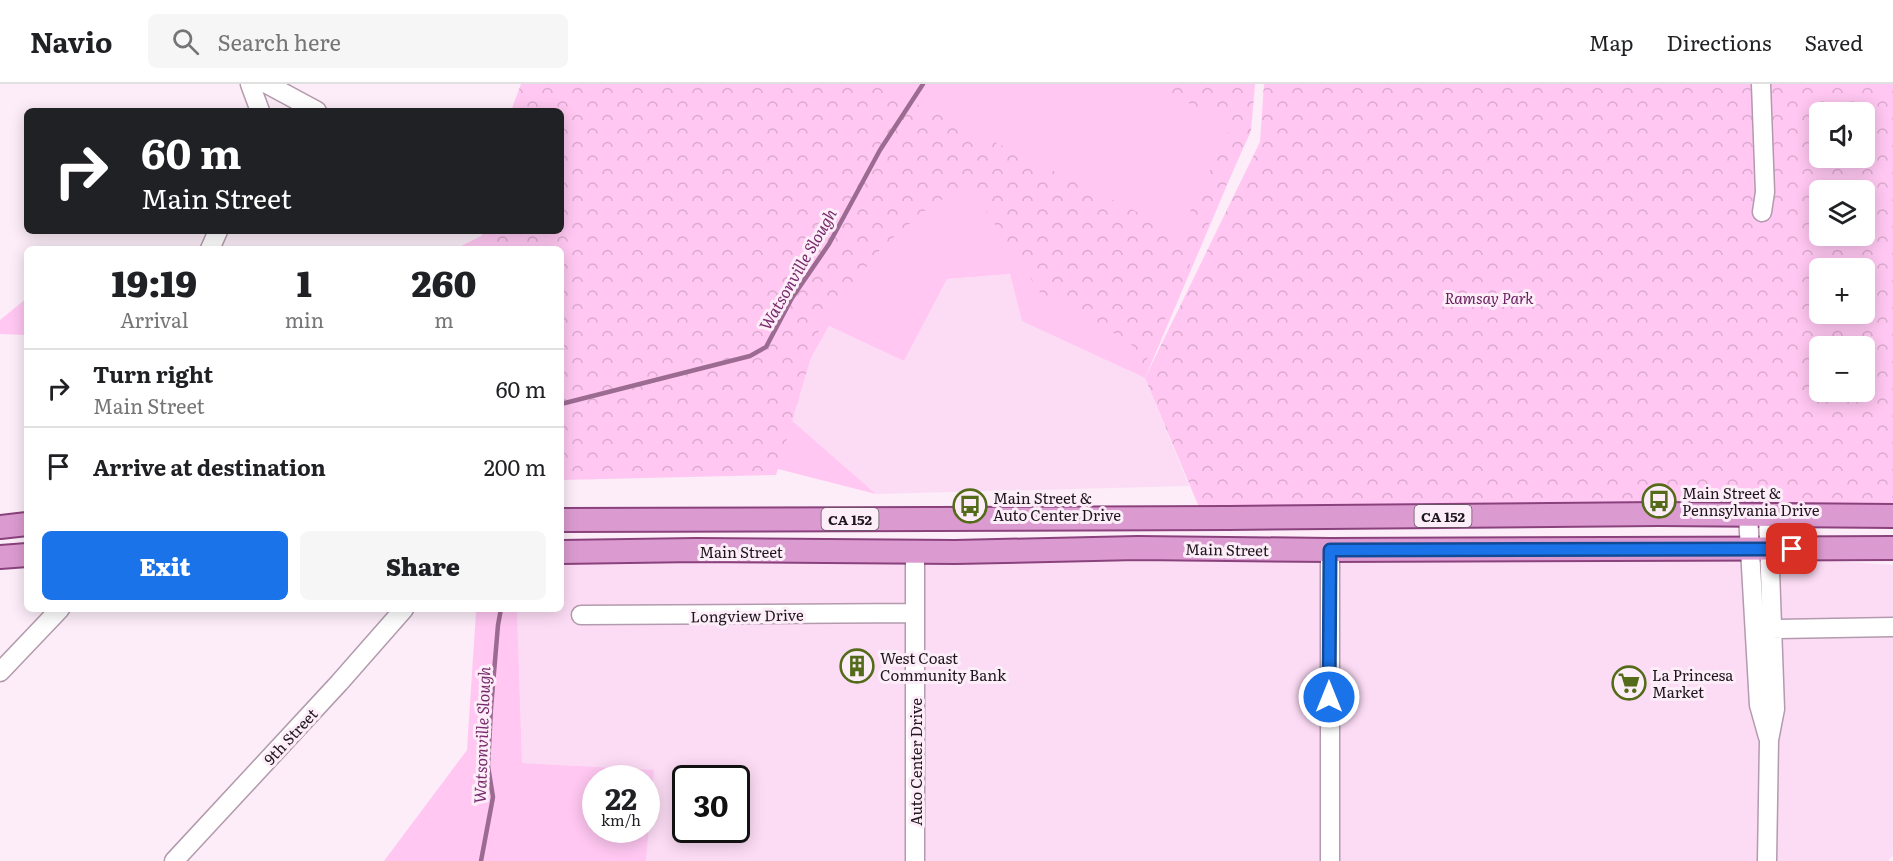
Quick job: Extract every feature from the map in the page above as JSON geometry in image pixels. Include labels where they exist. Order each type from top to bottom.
[{"type":"main road","name":"Main Street","points":[[564,520],[1659,514],[1893,516]]},
{"type":"main road","name":"Auto Center Drive","points":[[915,552],[916,519]]},
{"type":"main road","points":[[0,527],[24,524]]},
{"type":"main road","name":"Main Street","points":[[564,552],[696,550],[915,552],[1138,548],[1330,550],[1893,548]]},
{"type":"main road","points":[[0,557],[24,555]]},
{"type":"street","points":[[250,84],[259,108]]},
{"type":"street","points":[[267,84],[283,103],[304,108]]},
{"type":"street","points":[[1761,84],[1765,192],[1762,212]]},
{"type":"street","points":[[1758,515],[1760,549],[1759,705],[1769,740]]},
{"type":"street","points":[[1760,549],[1772,629],[1775,709],[1769,740],[1767,861]]},
{"type":"street","points":[[1330,550],[1330,861]]},
{"type":"street","name":"Auto Center Drive","points":[[915,552],[915,861]]},
{"type":"street","points":[[0,672],[57,612]]},
{"type":"street","name":"9th Street","points":[[174,861],[339,683],[401,612]]},
{"type":"street","name":"Longview Drive","points":[[581,615],[914,613]]},
{"type":"street","points":[[1772,629],[1893,627]]},
{"type":"shaded area","points":[[1011,274],[1129,371],[1145,378],[1189,486],[876,494],[781,411],[829,326],[904,361],[947,279]]},
{"type":"shaded area","points":[[1739,555],[1893,565],[1893,855],[1888,861],[646,861],[647,843],[660,843],[660,765],[582,766],[522,763],[517,612],[564,612],[564,561],[1126,562]]},
{"type":"green space","points":[[521,84],[876,84],[1180,233],[1231,125],[1152,84],[1255,84],[1251,131],[1143,368],[1133,346],[1075,308],[1043,297],[968,184],[928,208],[882,247],[820,327],[776,475],[564,480],[564,246],[474,246],[490,237],[488,234],[564,234],[564,108],[512,108]]},
{"type":"green space","points":[[559,84],[1249,84],[1247,138],[1145,378],[1022,321],[1010,274],[947,279],[904,361],[829,326],[781,411],[876,494],[778,469],[564,475],[564,246],[461,246],[482,234],[564,234],[564,108],[559,108]]},
{"type":"green space","name":"Ramsay Park","points":[[1264,84],[1893,84],[1893,506],[1201,512],[1145,378],[1260,142]]},
{"type":"green space","points":[[24,300],[24,335],[0,334],[0,320]]},
{"type":"green space","points":[[476,612],[517,612],[522,763],[582,766],[582,843],[648,843],[646,861],[384,861],[467,750]]},
{"type":"waterway","name":"Watsonville Slough","points":[[564,403],[750,356],[766,347],[792,298],[829,244],[880,150],[923,84]]},
{"type":"waterway","name":"Watsonville Slough","points":[[481,861],[493,797],[488,766],[500,612]]},
{"type":"place","name":"Main Street & Pennsylvania Drive","points":[[1659,501]]},
{"type":"place","name":"Main Street & Auto Center Drive","points":[[970,506]]},
{"type":"place","name":"West Coast Community Bank","points":[[857,666]]},
{"type":"place","name":"La Princesa Market","points":[[1629,683]]},
{"type":"route","points":[[1329,697],[1330,550],[1792,549]]}]
